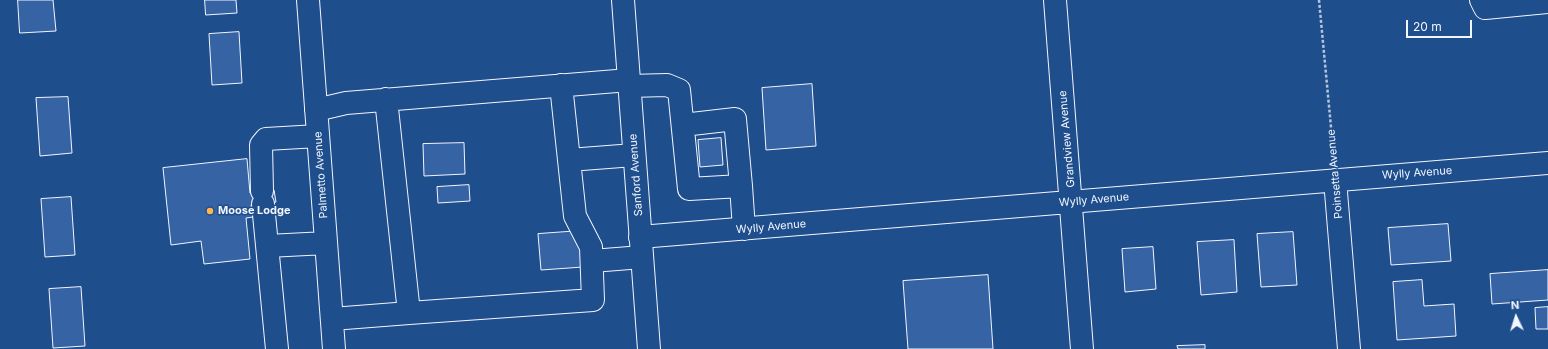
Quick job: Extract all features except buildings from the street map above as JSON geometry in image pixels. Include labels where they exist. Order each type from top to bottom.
[{"type":"street","name":"Palmetto Avenue","points":[[308,0],[334,349]]},
{"type":"street","name":"Sanford Avenue","points":[[623,0],[649,349]]},
{"type":"street","name":"Grandview Avenue","points":[[1055,0],[1072,202],[1082,349]]},
{"type":"street","points":[[1481,0],[1485,8],[1548,2]]},
{"type":"street","points":[[316,110],[346,103],[561,85],[629,83],[667,85],[679,90],[689,189],[741,186]]},
{"type":"street","points":[[332,319],[593,300],[591,247],[575,216],[561,85]]},
{"type":"street","points":[[386,99],[409,313]]},
{"type":"street","points":[[683,126],[735,119],[744,229]]},
{"type":"street","points":[[277,349],[268,246],[262,198],[262,145],[266,139],[318,136]]},
{"type":"street","points":[[569,160],[634,155]]},
{"type":"street","name":"Wylly Avenue","points":[[592,261],[641,247],[744,229],[1548,163]]},
{"type":"street","name":"Poinsetta Avenue","points":[[1335,180],[1349,349]]},
{"type":"street","points":[[268,246],[326,243]]},
{"type":"path","name":"Poinsetta Avenue","points":[[1320,0],[1335,180]]},
{"type":"place","name":"Moose Lodge","points":[[210,211]]}]
